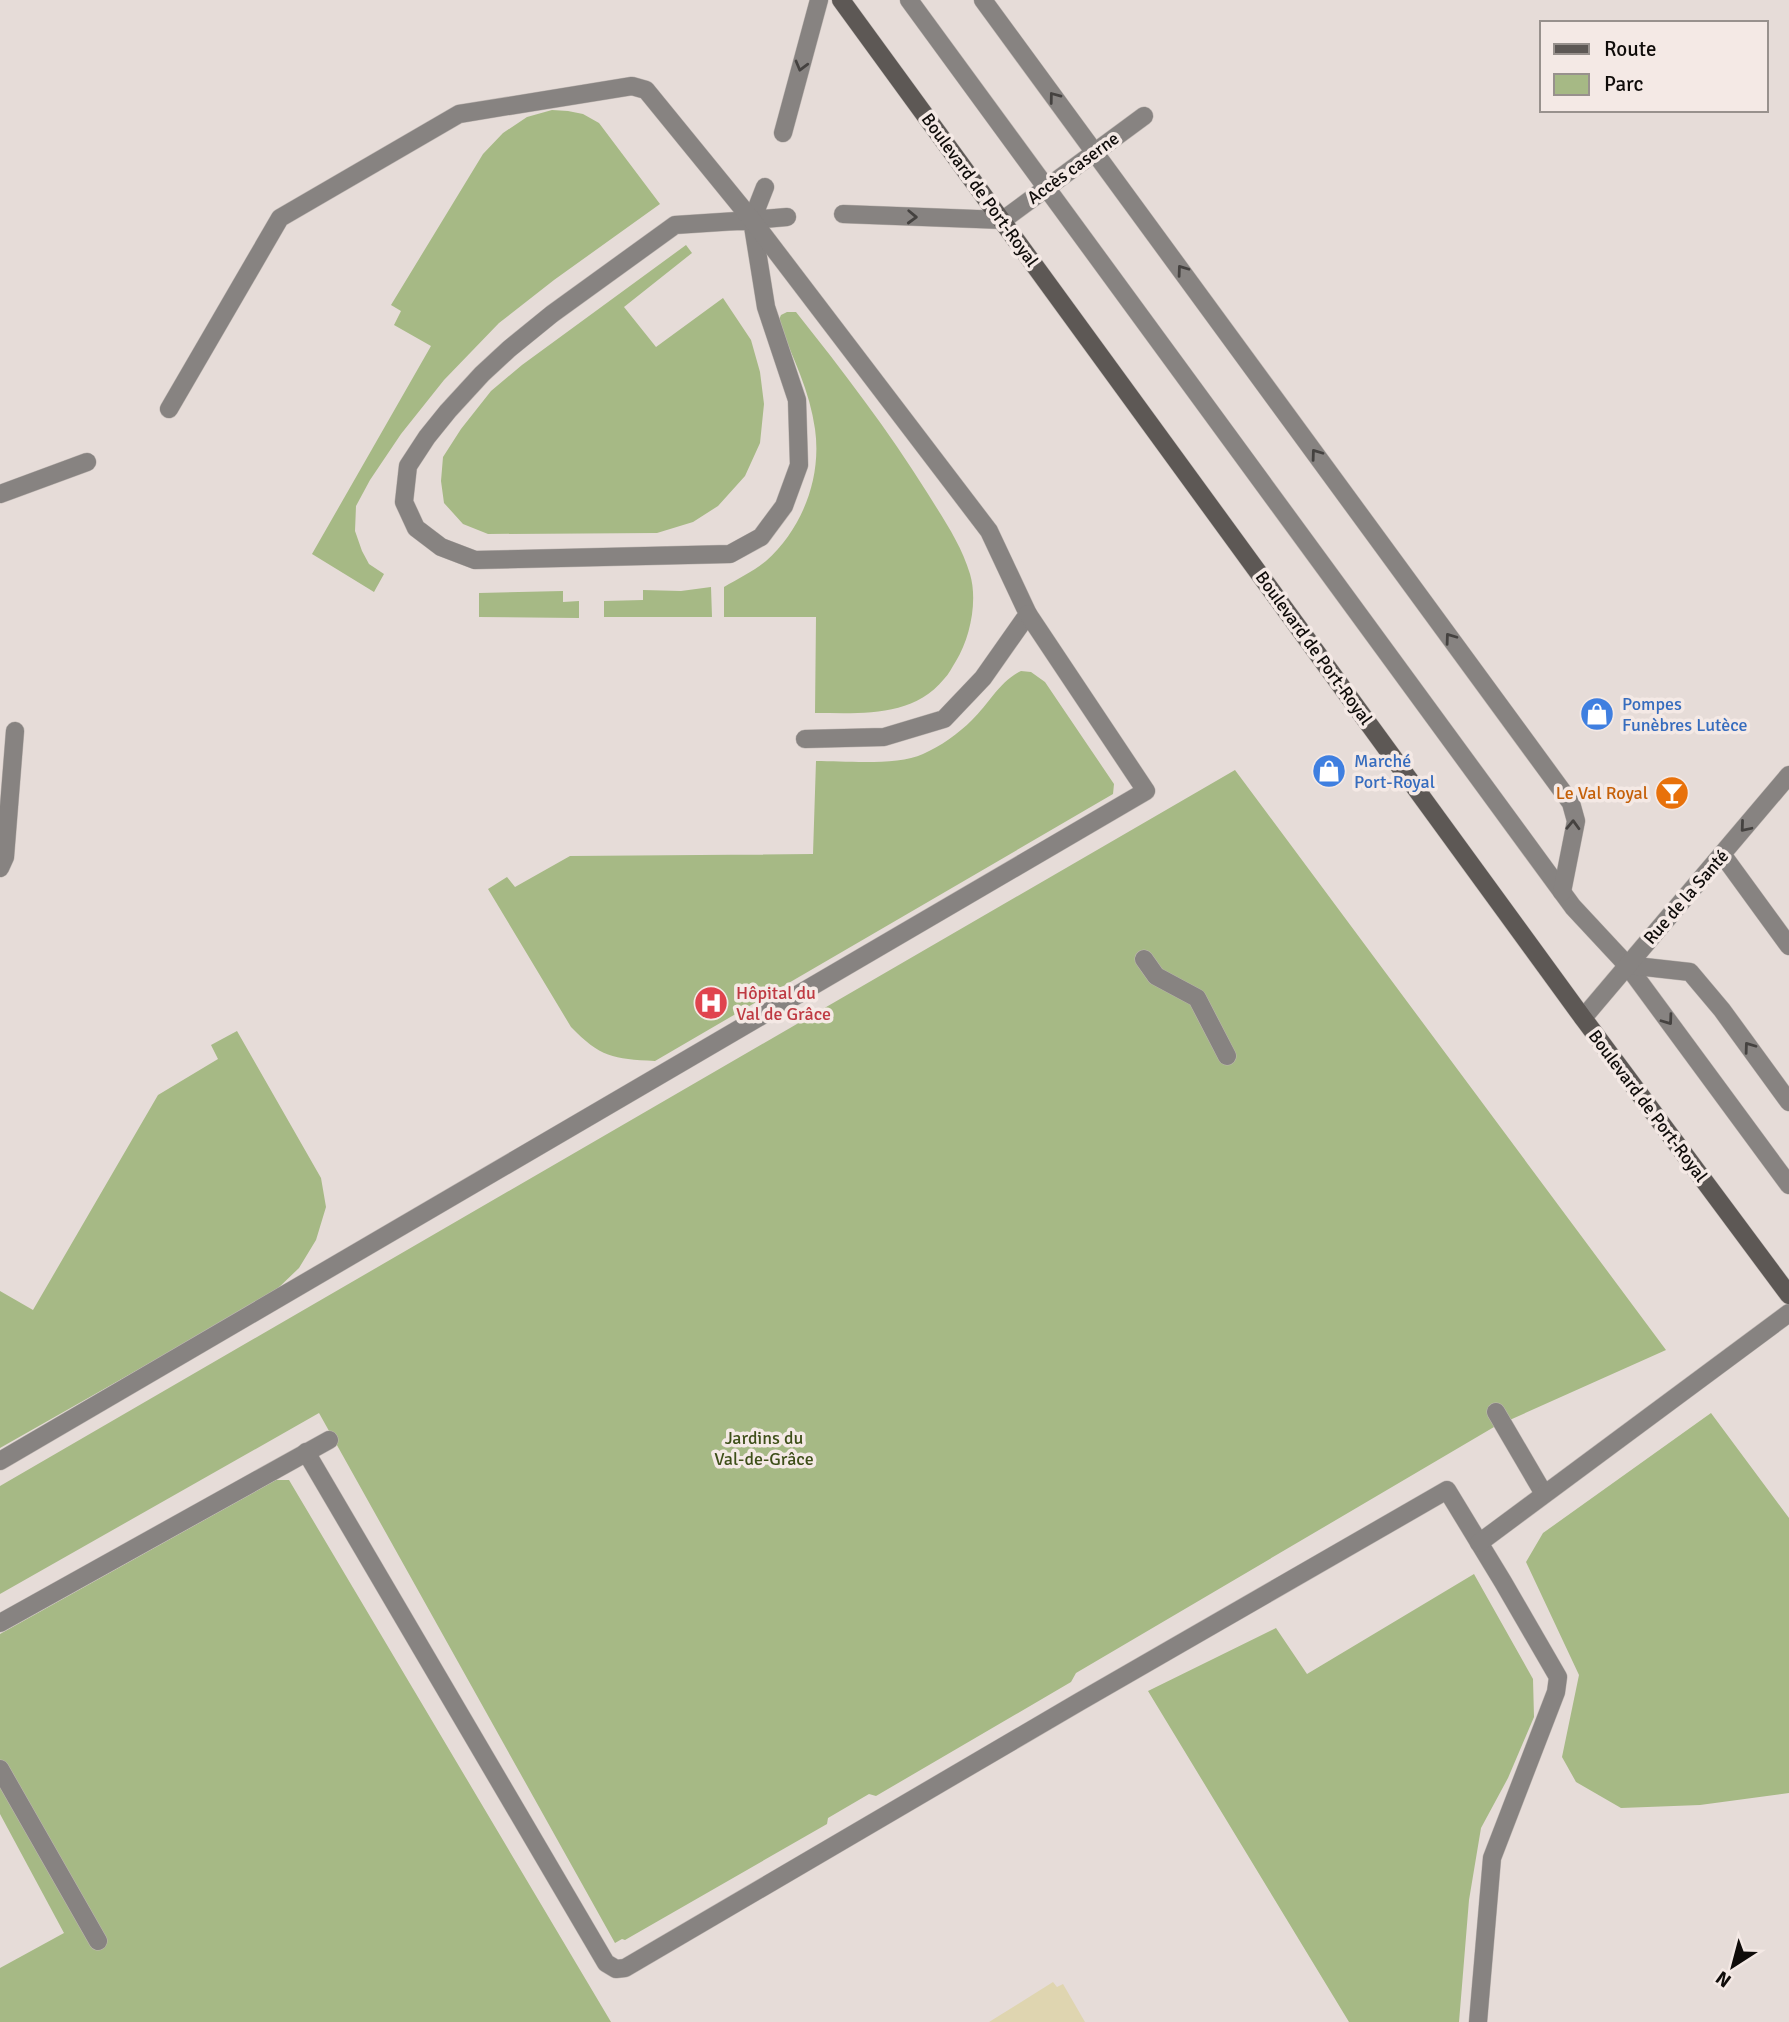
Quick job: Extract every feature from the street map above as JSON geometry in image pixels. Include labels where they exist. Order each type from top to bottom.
[{"type":"main road","name":"Boulevard de Port-Royal","points":[[841,0],[1583,1018],[1789,1295]]},
{"type":"street","points":[[783,133],[819,0]]},
{"type":"street","points":[[909,0],[1573,907],[1627,965],[1789,1185]]},
{"type":"street","points":[[983,0],[1571,803],[1576,821],[1562,892]]},
{"type":"street","points":[[0,1461],[1146,791],[1028,614],[989,531],[752,220],[646,90],[632,86],[459,114],[280,218],[169,409]]},
{"type":"street","name":"Accès caserne","points":[[1003,220],[1144,116]]},
{"type":"street","points":[[765,187],[752,220],[766,307],[797,400],[799,465],[785,506],[761,537],[730,555],[475,560],[441,547],[416,528],[404,502],[408,466],[448,411],[500,357],[552,314],[676,225],[752,220],[787,217]]},
{"type":"street","points":[[843,214],[1003,220]]},
{"type":"street","points":[[0,494],[87,462]]},
{"type":"street","points":[[804,738],[884,737],[944,719],[983,678],[1028,614]]},
{"type":"street","points":[[0,868],[5,857],[15,730]]},
{"type":"street","name":"Rue de la Santé","points":[[1583,1018],[1789,775]]},
{"type":"street","points":[[1722,854],[1789,946]]},
{"type":"street","points":[[1144,959],[1156,976],[1196,998],[1227,1056]]},
{"type":"street","points":[[1627,965],[1690,972],[1722,1010],[1789,1102]]},
{"type":"street","points":[[1479,1543],[1789,1313]]},
{"type":"street","points":[[1496,1412],[1544,1494]]},
{"type":"street","points":[[0,1623],[329,1440]]},
{"type":"street","points":[[306,1452],[606,1964],[616,1969],[625,1968],[1447,1490],[1558,1677],[1556,1692],[1492,1858],[1478,2022]]},
{"type":"street","points":[[0,1769],[98,1941]]},
{"type":"green space","points":[[552,110],[583,114],[599,123],[660,204],[499,323],[444,380],[401,434],[356,506],[355,531],[362,551],[369,564],[384,574],[374,592],[312,554],[431,346],[394,325],[401,311],[391,305],[483,154],[503,133],[527,117]]},
{"type":"green space","points":[[686,245],[692,253],[624,307],[656,347],[723,298],[751,340],[760,372],[764,404],[760,443],[745,476],[718,506],[693,522],[657,533],[488,534],[463,524],[444,503],[441,481],[443,457],[491,391],[522,365]]},
{"type":"green space","points":[[796,312],[881,424],[946,523],[962,552],[970,574],[973,607],[961,652],[947,675],[931,692],[901,707],[868,713],[815,713],[816,617],[724,617],[724,587],[761,565],[779,548],[799,518],[812,484],[816,447],[813,415],[795,361],[778,322],[781,315]]},
{"type":"green space","points":[[711,587],[712,617],[604,617],[604,601],[643,600],[643,590],[681,591]]},
{"type":"green space","points":[[563,591],[563,602],[579,601],[579,618],[479,617],[479,593]]},
{"type":"green space","points":[[1021,671],[1031,672],[1045,682],[1114,784],[1113,794],[655,1061],[608,1055],[590,1045],[571,1027],[488,889],[507,877],[515,887],[570,856],[813,854],[816,761],[886,761],[923,754],[961,730],[1006,681]]},
{"type":"green space","name":"Jardins du Val-de-Grâce","points":[[1235,770],[1666,1350],[1494,1427],[1076,1673],[1071,1682],[876,1796],[869,1794],[828,1818],[827,1824],[625,1940],[615,1943],[319,1413],[0,1594],[0,1486]]},
{"type":"green space","points":[[237,1031],[321,1178],[326,1207],[316,1240],[299,1268],[273,1293],[0,1448],[0,1291],[33,1310],[158,1095],[218,1059],[211,1045]]},
{"type":"green space","points":[[1711,1413],[1789,1518],[1789,1793],[1700,1805],[1621,1808],[1576,1782],[1562,1757],[1579,1675],[1526,1562],[1543,1533]]},
{"type":"green space","points":[[276,1480],[289,1480],[611,2022],[0,2022],[0,1968],[64,1933],[0,1814],[0,1634]]},
{"type":"green space","points":[[1474,1574],[1533,1679],[1534,1717],[1508,1778],[1481,1828],[1469,1900],[1459,2022],[1349,2022],[1148,1691],[1276,1628],[1307,1674]]},
{"type":"sand","points":[[1053,1982],[1057,1987],[1063,1984],[1085,2022],[989,2022]]},
{"type":"place","name":"Pompes Funèbres Lutèce","points":[[1597,714]]},
{"type":"place","name":"Marché Port-Royal","points":[[1329,771]]},
{"type":"place","name":"Le Val Royal","points":[[1672,793]]},
{"type":"place","name":"Hôpital du Val de Grâce","points":[[711,1003]]}]
